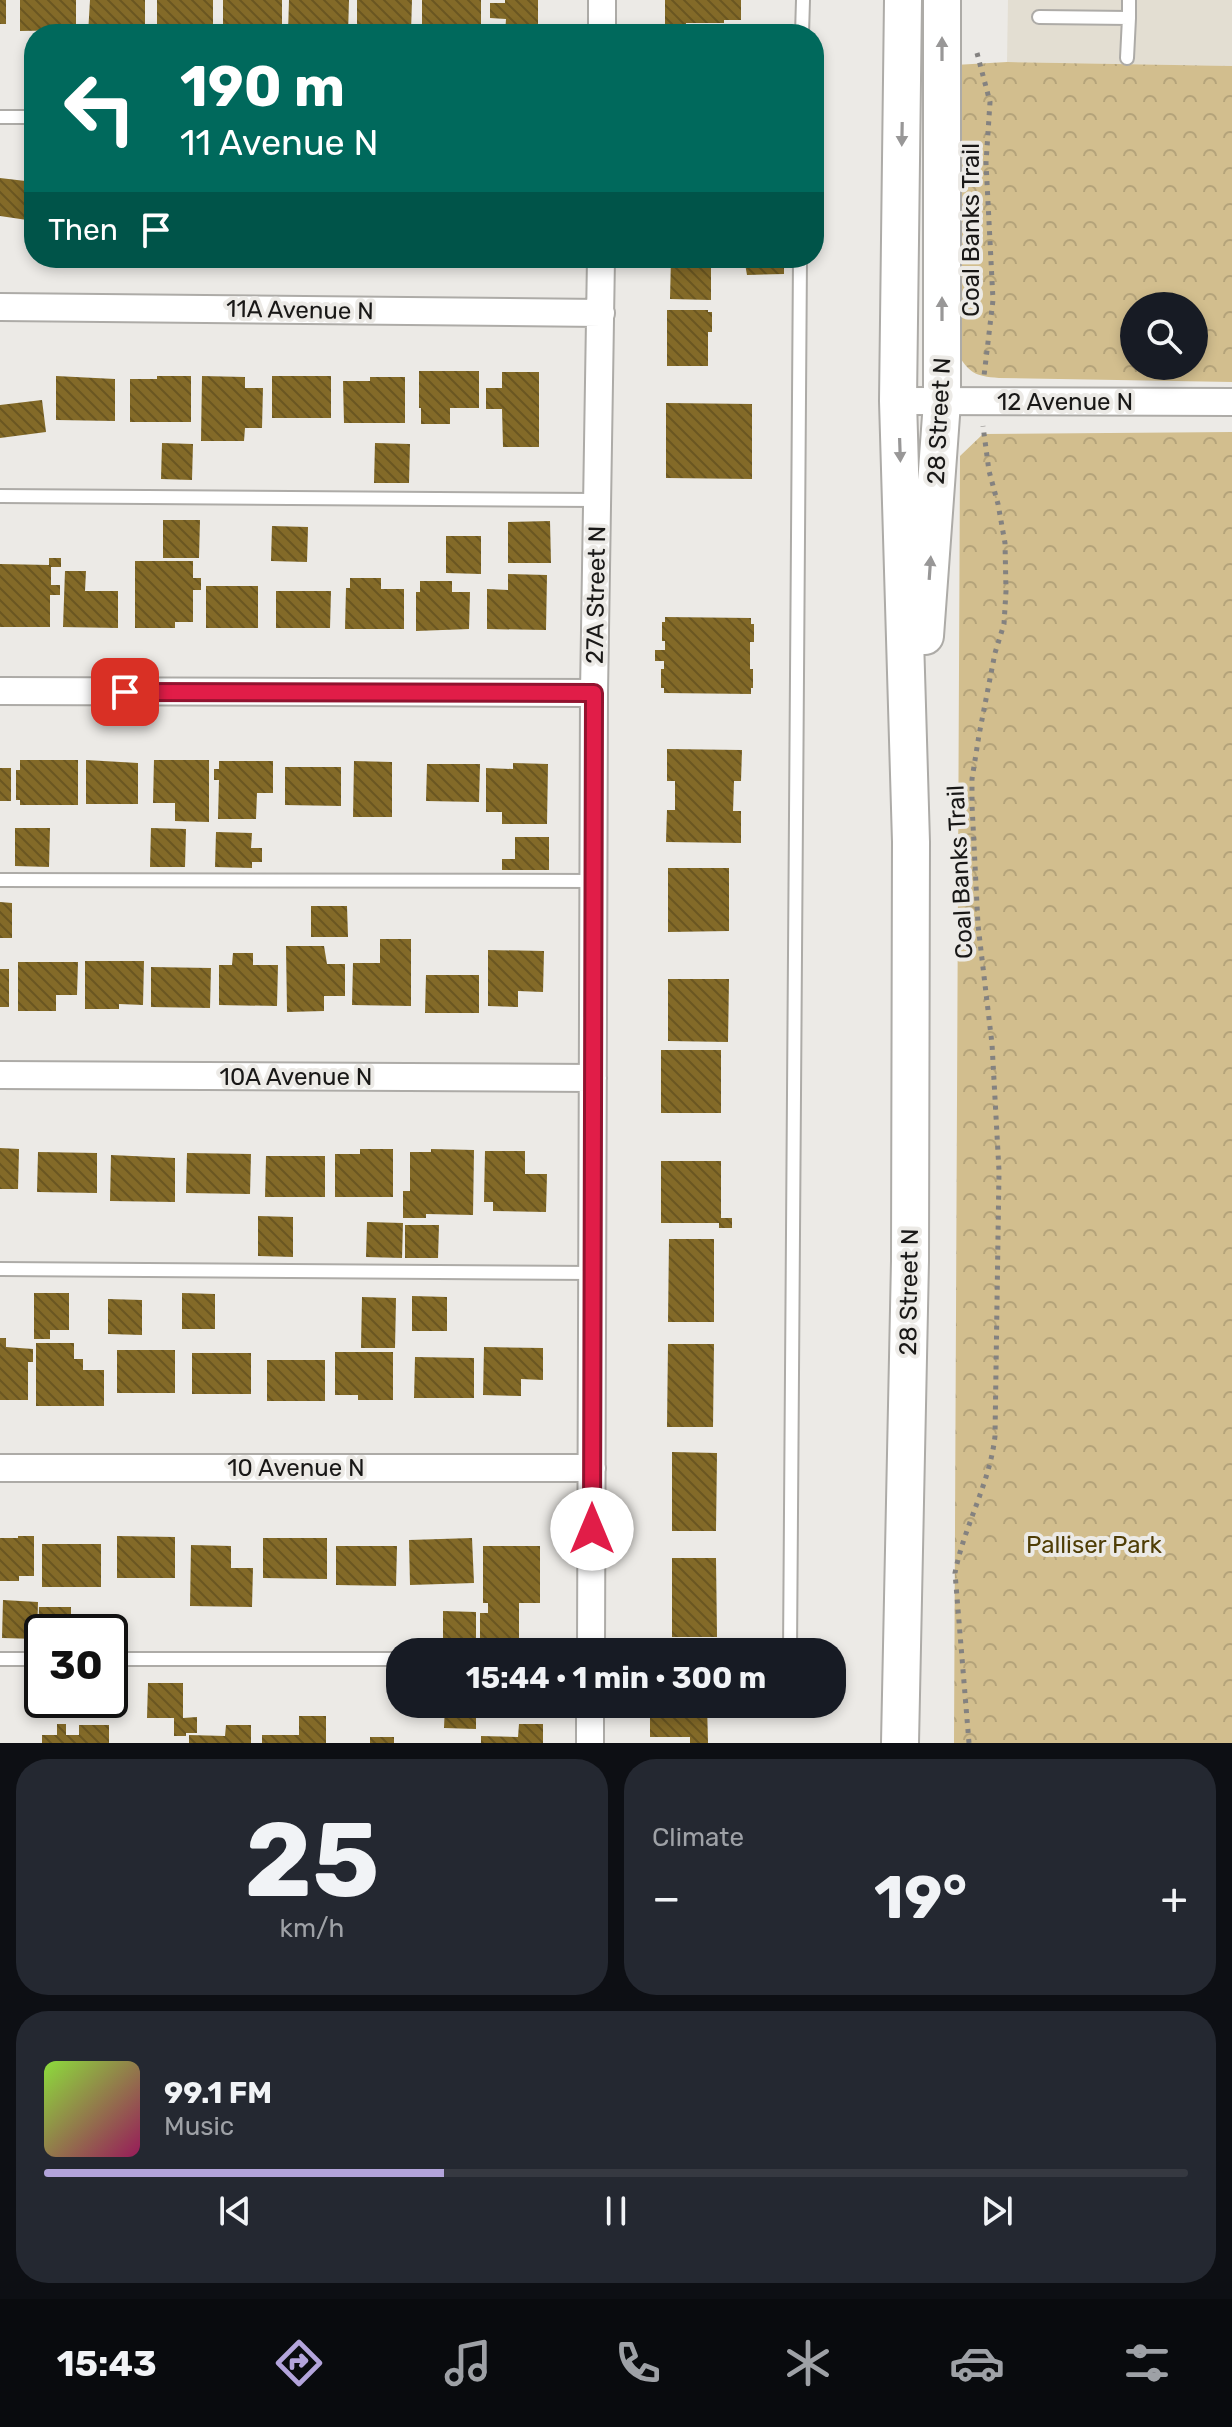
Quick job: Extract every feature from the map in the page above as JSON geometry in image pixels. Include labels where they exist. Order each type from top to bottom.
[{"type":"main road","name":"28 Street N","points":[[911,842],[942,402],[942,0]]},
{"type":"main road","name":"28 Street N","points":[[900,1743],[910,1261],[911,842],[898,401],[901,9]]},
{"type":"street","points":[[602,0],[602,24]]},
{"type":"street","name":"27A Street N","points":[[591,1638],[594,693],[601,268]]},
{"type":"street","name":"11A Avenue N","points":[[0,307],[601,313]]},
{"type":"street","name":"12 Avenue N","points":[[898,401],[1232,402]]},
{"type":"street","points":[[0,691],[594,693]]},
{"type":"street","name":"10A Avenue N","points":[[0,1075],[593,1078]]},
{"type":"street","name":"10 Avenue N","points":[[0,1468],[592,1468]]},
{"type":"street","points":[[590,1718],[590,1743]]},
{"type":"lane","points":[[802,24],[803,0]]},
{"type":"lane","points":[[1127,58],[1129,0]]},
{"type":"lane","points":[[1039,17],[1129,18]]},
{"type":"lane","points":[[0,117],[24,117]]},
{"type":"lane","points":[[790,1638],[800,268]]},
{"type":"lane","points":[[0,496],[597,500]]},
{"type":"lane","points":[[0,880],[594,881]]},
{"type":"lane","points":[[0,1269],[593,1273]]},
{"type":"lane","points":[[0,1659],[24,1659]]},
{"type":"lane","points":[[128,1659],[386,1659]]},
{"type":"path","name":"Coal Banks Trail","points":[[969,1743],[955,1573],[993,1458],[999,1236],[992,1044],[978,925],[972,779],[995,653],[1004,624],[1006,591],[1005,543],[983,434],[983,377],[993,300],[986,163],[990,102],[976,49]]},
{"type":"shaded area","points":[[1008,0],[1232,0],[1232,66],[1007,62]]},
{"type":"green space","points":[[1007,62],[1232,66],[1232,382],[999,378],[973,372],[956,352],[955,65]]},
{"type":"green space","name":"Palliser Park","points":[[1232,432],[1232,1743],[954,1743],[960,456],[983,434]]},
{"type":"building","points":[[0,0],[6,0],[6,24],[0,24]]},
{"type":"building","points":[[20,0],[76,0],[76,24],[24,24],[24,31],[20,31]]},
{"type":"building","points":[[90,0],[145,0],[145,24],[89,24]]},
{"type":"building","points":[[157,0],[213,0],[213,24],[157,24]]},
{"type":"building","points":[[223,0],[282,0],[282,24],[223,24]]},
{"type":"building","points":[[289,0],[349,0],[348,24],[288,24]]},
{"type":"building","points":[[357,0],[412,0],[411,24],[357,24]]},
{"type":"building","points":[[422,0],[481,0],[481,24],[422,24]]},
{"type":"building","points":[[505,0],[538,0],[538,24],[506,24],[506,19],[490,18],[490,3],[505,3]]},
{"type":"building","points":[[665,0],[741,0],[741,20],[665,24]]},
{"type":"building","points":[[0,178],[24,181],[24,220],[0,216]]},
{"type":"building","points":[[671,268],[711,268],[711,300],[670,299]]},
{"type":"building","points":[[746,268],[784,268],[784,274],[747,275]]},
{"type":"building","points":[[667,310],[712,312],[712,332],[708,332],[708,366],[667,366]]},
{"type":"building","points":[[419,371],[479,371],[479,408],[450,408],[450,424],[421,424]]},
{"type":"building","points":[[502,372],[539,372],[539,447],[503,447],[502,409],[486,409],[486,388],[502,388]]},
{"type":"building","points":[[56,376],[115,379],[115,421],[56,420]]},
{"type":"building","points":[[157,376],[191,376],[191,422],[130,422],[130,379],[157,379]]},
{"type":"building","points":[[202,376],[245,377],[245,388],[263,388],[262,428],[245,428],[244,441],[201,441]]},
{"type":"building","points":[[272,376],[331,376],[331,418],[272,418]]},
{"type":"building","points":[[370,377],[405,377],[405,423],[344,423],[343,381],[370,381]]},
{"type":"building","points":[[42,400],[46,432],[0,438],[0,405]]},
{"type":"building","points":[[666,403],[752,404],[752,479],[666,478]]},
{"type":"building","points":[[162,443],[193,444],[192,480],[161,479]]},
{"type":"building","points":[[375,443],[410,444],[409,483],[374,483]]},
{"type":"building","points":[[163,520],[200,520],[199,558],[163,558]]},
{"type":"building","points":[[550,521],[551,563],[508,563],[508,522]]},
{"type":"building","points":[[272,526],[308,527],[307,562],[271,561]]},
{"type":"building","points":[[446,536],[481,536],[481,574],[446,573]]},
{"type":"building","points":[[49,558],[61,558],[61,567],[51,567],[51,585],[60,585],[60,595],[50,595],[50,627],[0,627],[0,564],[49,565]]},
{"type":"building","points":[[135,561],[193,561],[193,578],[201,578],[201,590],[193,590],[193,622],[175,622],[175,628],[135,628]]},
{"type":"building","points":[[65,571],[86,571],[85,591],[118,591],[118,628],[63,627]]},
{"type":"building","points":[[508,574],[547,575],[546,630],[487,629],[487,589],[508,590]]},
{"type":"building","points":[[350,578],[381,578],[381,589],[404,589],[404,629],[345,629],[346,588],[350,588]]},
{"type":"building","points":[[420,581],[452,581],[452,592],[470,592],[469,629],[416,631],[416,592],[420,592]]},
{"type":"building","points":[[206,586],[258,586],[258,628],[206,628]]},
{"type":"building","points":[[276,591],[331,591],[330,628],[276,628]]},
{"type":"building","points":[[665,617],[751,618],[754,642],[750,642],[750,669],[753,669],[751,694],[664,693],[661,669],[664,669],[664,661],[655,661],[655,650],[665,650],[662,622],[665,622]]},
{"type":"building","points":[[667,749],[742,750],[741,781],[734,781],[733,811],[741,811],[741,843],[666,842],[667,810],[675,810],[675,781],[667,781]]},
{"type":"building","points":[[20,760],[78,760],[78,805],[20,805],[20,800],[16,800],[16,770],[20,770]]},
{"type":"building","points":[[86,760],[138,763],[138,804],[86,804]]},
{"type":"building","points":[[154,760],[209,760],[209,822],[175,821],[175,803],[153,803]]},
{"type":"building","points":[[219,761],[273,761],[273,793],[257,793],[256,819],[218,819],[219,780],[214,780],[214,769],[219,769]]},
{"type":"building","points":[[354,761],[392,762],[392,817],[353,817]]},
{"type":"building","points":[[513,763],[548,764],[547,824],[502,824],[502,812],[486,812],[486,768],[513,769]]},
{"type":"building","points":[[427,764],[480,764],[479,802],[426,801]]},
{"type":"building","points":[[285,767],[341,767],[341,806],[285,805]]},
{"type":"building","points":[[0,768],[11,768],[11,801],[0,801]]},
{"type":"building","points":[[15,828],[50,828],[49,867],[15,866]]},
{"type":"building","points":[[151,828],[186,829],[185,867],[150,867]]},
{"type":"building","points":[[216,832],[252,833],[251,848],[262,848],[262,862],[252,862],[252,868],[215,867]]},
{"type":"building","points":[[515,837],[549,837],[549,870],[502,870],[502,859],[515,859]]},
{"type":"building","points":[[668,868],[729,868],[729,931],[668,932]]},
{"type":"building","points":[[0,902],[12,903],[12,938],[0,938]]},
{"type":"building","points":[[311,906],[347,906],[348,937],[311,937]]},
{"type":"building","points":[[380,939],[411,939],[411,1006],[352,1005],[353,963],[380,963]]},
{"type":"building","points":[[286,946],[324,946],[327,964],[345,964],[345,996],[324,996],[324,1011],[287,1012]]},
{"type":"building","points":[[488,950],[544,951],[543,992],[518,991],[518,1007],[488,1006]]},
{"type":"building","points":[[233,953],[253,953],[253,965],[278,965],[277,1006],[219,1005],[219,965],[232,965]]},
{"type":"building","points":[[85,961],[144,961],[143,1005],[119,1004],[119,1009],[85,1009]]},
{"type":"building","points":[[18,962],[78,962],[77,995],[56,995],[56,1011],[18,1011]]},
{"type":"building","points":[[151,967],[211,968],[210,1008],[151,1007]]},
{"type":"building","points":[[0,969],[9,969],[9,1007],[0,1007]]},
{"type":"building","points":[[426,975],[479,975],[479,1013],[425,1013]]},
{"type":"building","points":[[668,979],[729,979],[728,1042],[668,1041]]},
{"type":"building","points":[[661,1050],[721,1050],[721,1113],[661,1113]]},
{"type":"building","points":[[0,1148],[19,1149],[18,1189],[0,1189]]},
{"type":"building","points":[[360,1149],[393,1149],[393,1197],[335,1197],[335,1154],[360,1154]]},
{"type":"building","points":[[431,1149],[474,1150],[473,1215],[426,1214],[426,1218],[403,1218],[403,1191],[410,1191],[410,1152],[431,1152]]},
{"type":"building","points":[[485,1151],[525,1151],[525,1174],[547,1174],[546,1212],[493,1211],[493,1202],[484,1202]]},
{"type":"building","points":[[38,1152],[97,1153],[97,1193],[37,1192]]},
{"type":"building","points":[[187,1153],[251,1154],[250,1194],[186,1193]]},
{"type":"building","points":[[111,1155],[175,1158],[175,1202],[110,1201]]},
{"type":"building","points":[[266,1156],[325,1156],[325,1197],[265,1197]]},
{"type":"building","points":[[661,1161],[721,1161],[721,1218],[732,1218],[732,1228],[719,1228],[719,1223],[661,1223]]},
{"type":"building","points":[[258,1216],[293,1217],[293,1257],[258,1256]]},
{"type":"building","points":[[367,1222],[403,1223],[402,1258],[366,1257]]},
{"type":"building","points":[[405,1225],[439,1225],[438,1258],[405,1258]]},
{"type":"building","points":[[669,1239],[714,1239],[714,1322],[668,1322]]},
{"type":"building","points":[[34,1293],[69,1293],[69,1330],[50,1330],[50,1339],[34,1339]]},
{"type":"building","points":[[182,1293],[215,1294],[215,1329],[182,1329]]},
{"type":"building","points":[[412,1296],[447,1297],[447,1331],[412,1331]]},
{"type":"building","points":[[362,1297],[396,1298],[395,1348],[361,1348]]},
{"type":"building","points":[[108,1299],[142,1300],[142,1335],[108,1334]]},
{"type":"building","points":[[0,1338],[6,1338],[6,1347],[33,1349],[33,1362],[28,1362],[28,1400],[0,1400]]},
{"type":"building","points":[[36,1343],[74,1343],[74,1359],[83,1359],[83,1370],[104,1370],[104,1406],[36,1406]]},
{"type":"building","points":[[668,1344],[714,1344],[713,1427],[667,1427]]},
{"type":"building","points":[[484,1347],[543,1348],[543,1380],[521,1379],[521,1396],[483,1395]]},
{"type":"building","points":[[117,1350],[175,1350],[175,1393],[117,1393]]},
{"type":"building","points":[[335,1352],[393,1352],[393,1400],[358,1400],[358,1395],[335,1395]]},
{"type":"building","points":[[192,1353],[251,1353],[251,1394],[192,1394]]},
{"type":"building","points":[[415,1357],[474,1358],[474,1398],[414,1398]]},
{"type":"building","points":[[267,1360],[325,1360],[325,1401],[267,1401]]},
{"type":"building","points":[[672,1452],[717,1453],[716,1531],[672,1531]]},
{"type":"building","points":[[34,1536],[34,1576],[19,1576],[19,1581],[0,1581],[0,1538]]},
{"type":"building","points":[[117,1536],[175,1537],[175,1578],[117,1578]]},
{"type":"building","points":[[263,1538],[327,1538],[327,1579],[263,1578]]},
{"type":"building","points":[[472,1538],[474,1583],[410,1585],[409,1540]]},
{"type":"building","points":[[42,1544],[101,1544],[101,1587],[42,1587]]},
{"type":"building","points":[[191,1545],[231,1546],[231,1568],[253,1568],[252,1607],[190,1606]]},
{"type":"building","points":[[336,1546],[397,1546],[396,1586],[336,1585]]},
{"type":"building","points":[[483,1546],[540,1546],[540,1603],[519,1603],[519,1638],[480,1638],[480,1613],[488,1613],[488,1603],[483,1603]]},
{"type":"building","points":[[672,1558],[716,1558],[717,1637],[672,1637]]},
{"type":"building","points":[[3,1600],[38,1602],[38,1614],[24,1614],[24,1639],[2,1638]]},
{"type":"building","points":[[39,1607],[71,1607],[71,1614],[39,1614]]},
{"type":"building","points":[[443,1611],[476,1612],[476,1638],[443,1638]]},
{"type":"building","points":[[148,1683],[183,1683],[183,1718],[197,1717],[197,1733],[174,1736],[174,1718],[147,1718]]},
{"type":"building","points":[[299,1716],[326,1716],[326,1743],[262,1743],[262,1735],[299,1735]]},
{"type":"building","points":[[444,1718],[476,1718],[476,1729],[444,1728]]},
{"type":"building","points":[[650,1718],[707,1718],[708,1743],[690,1743],[690,1737],[650,1737]]},
{"type":"building","points":[[57,1724],[66,1724],[66,1735],[79,1735],[79,1725],[109,1725],[109,1743],[42,1743],[42,1735],[57,1735]]},
{"type":"building","points":[[519,1724],[543,1724],[543,1743],[481,1743],[481,1736],[518,1737]]},
{"type":"building","points":[[226,1725],[251,1725],[251,1743],[189,1743],[189,1735],[225,1736]]},
{"type":"building","points":[[370,1737],[394,1737],[394,1743],[370,1743]]},
{"type":"route","points":[[125,692],[594,693],[592,1529]]}]
